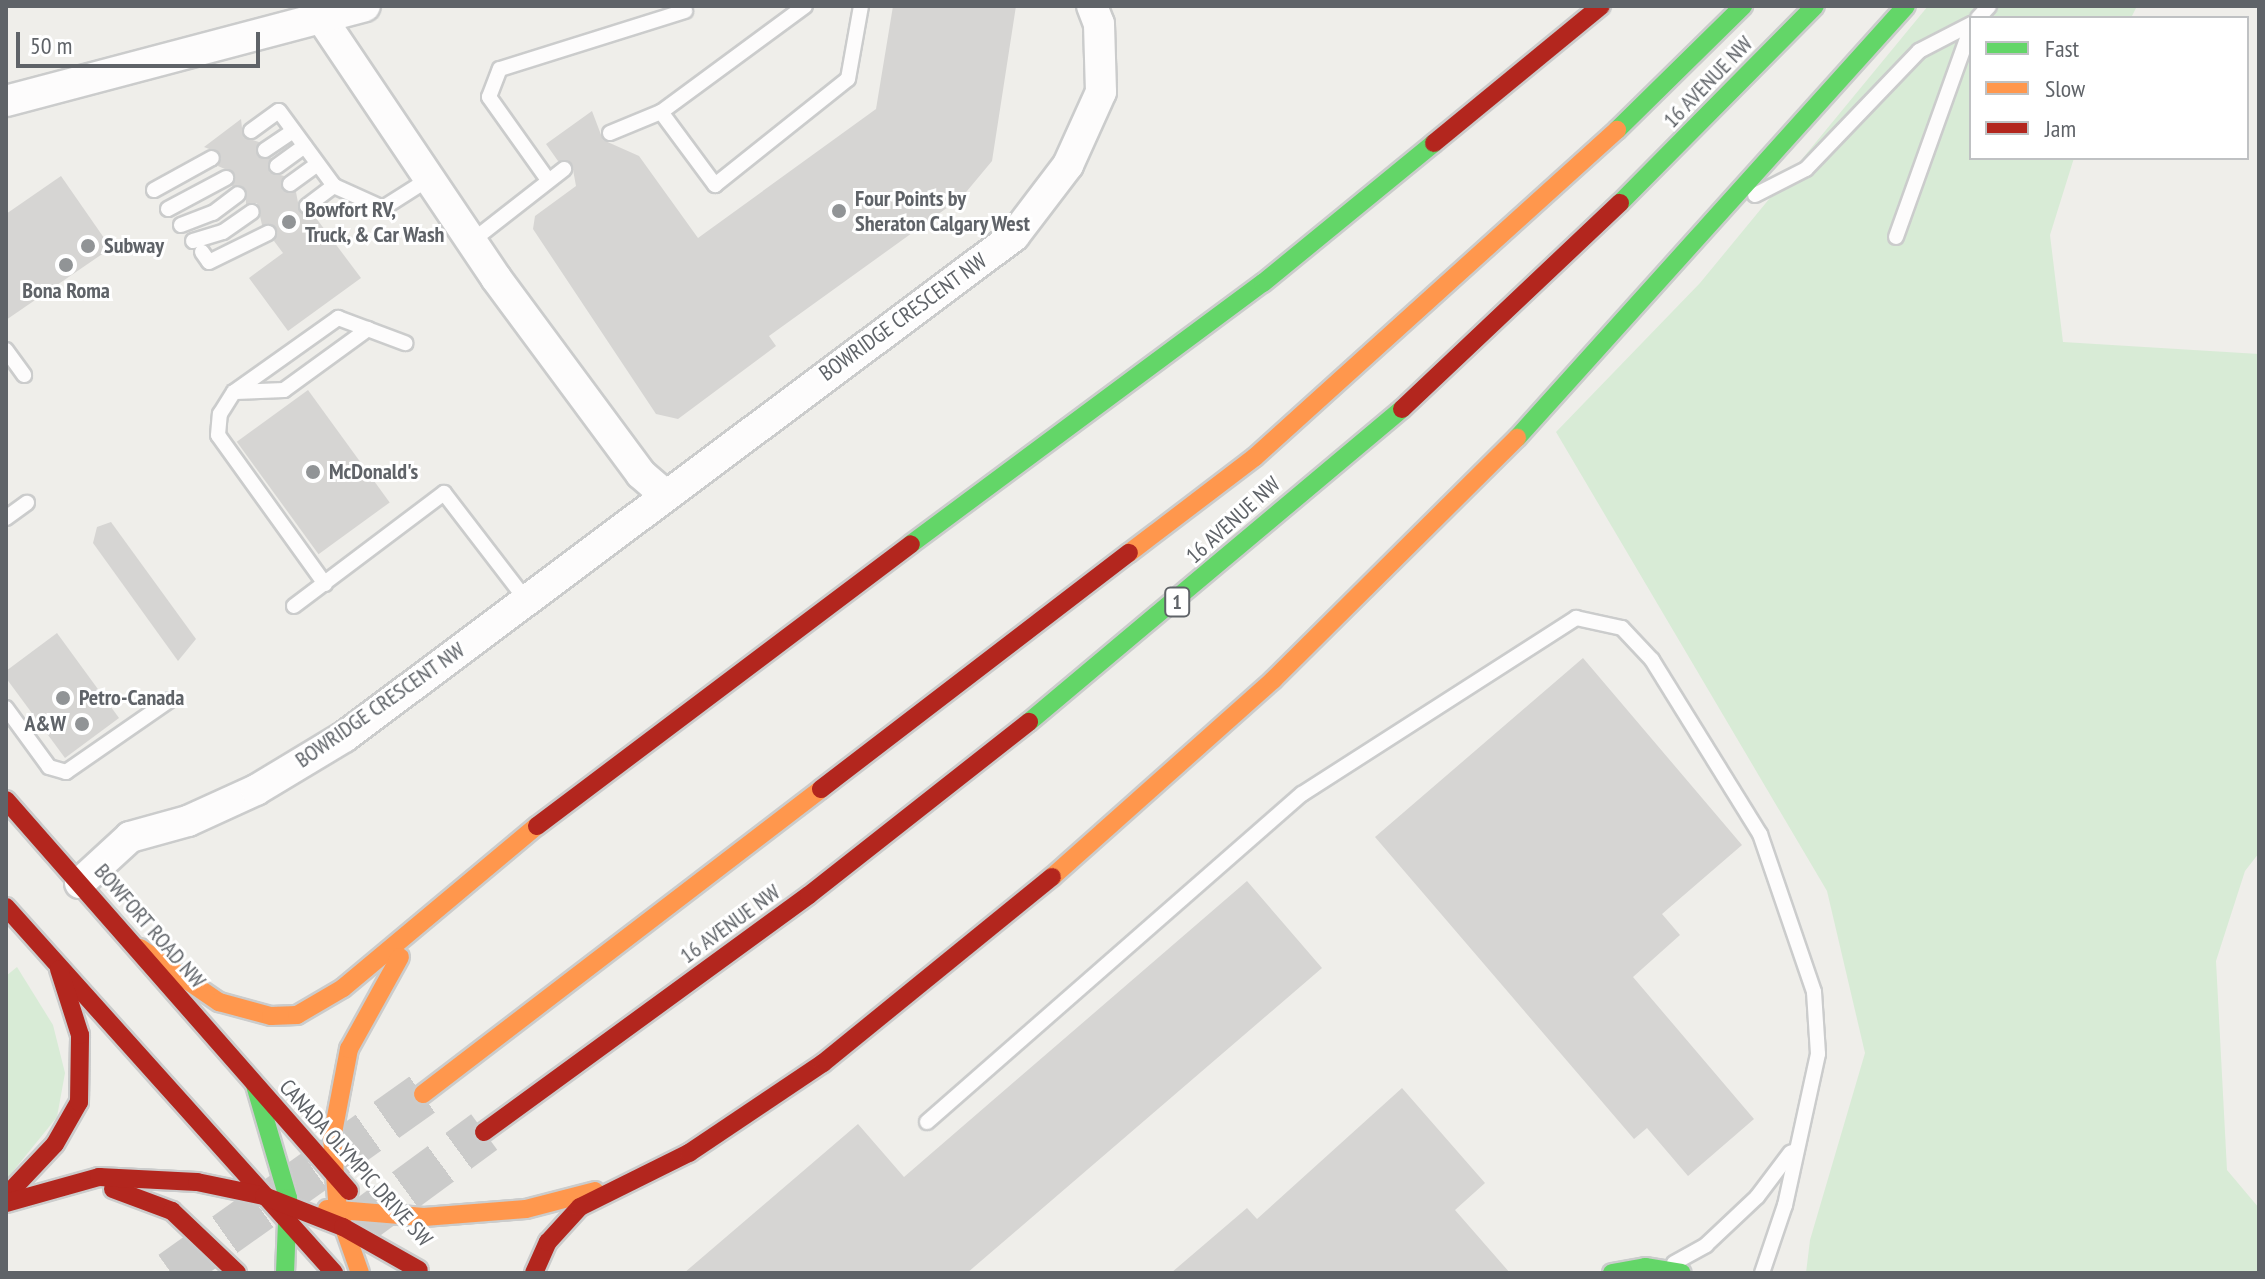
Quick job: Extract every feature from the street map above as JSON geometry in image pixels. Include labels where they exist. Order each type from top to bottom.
[{"type":"main road","points":[[140,948],[219,1002],[271,1016],[297,1015],[367,969],[466,884],[733,671],[1250,292],[1601,6]]},
{"type":"main road","name":"16 AVENUE NW","points":[[423,1094],[1255,457],[1549,197],[1743,6]]},
{"type":"main road","name":"16 AVENUE NW","points":[[484,1132],[809,895],[1112,657],[1435,380],[1701,125],[1815,6]]},
{"type":"main road","points":[[534,1273],[563,1223],[621,1185],[689,1153],[799,1080],[1037,890],[1273,680],[1445,514],[1906,6]]},
{"type":"main road","name":"BOWFORT ROAD NW","points":[[6,800],[140,948],[255,1085]]},
{"type":"main road","points":[[360,1273],[340,1219],[331,1170],[349,1049],[369,1004],[412,941],[466,884]]},
{"type":"main road","points":[[6,907],[264,1196]]},
{"type":"main road","points":[[6,1196],[55,1144],[79,1102],[80,1035],[59,969]]},
{"type":"main road","points":[[255,1085],[288,1209],[285,1273]]},
{"type":"main road","name":"CANADA OLYMPIC DRIVE SW","points":[[255,1085],[420,1272]]},
{"type":"main road","points":[[244,1174],[288,1209],[334,1273]]},
{"type":"main road","points":[[6,1203],[76,1181],[140,1176],[264,1196],[288,1209],[340,1219],[526,1209],[621,1185]]},
{"type":"main road","points":[[76,1181],[131,1193],[172,1211],[237,1273]]},
{"type":"main road","points":[[340,1219],[420,1272]]},
{"type":"main road","points":[[1612,1273],[1674,1270]]},
{"type":"street","points":[[6,101],[365,6]]},
{"type":"street","name":"BOWRIDGE CRESCENT NW","points":[[80,883],[130,837],[188,821],[256,790],[344,737],[664,494],[1014,236],[1068,165],[1101,92],[1099,24],[1092,6]]},
{"type":"street","points":[[322,19],[427,180],[641,474],[664,494]]},
{"type":"lane","points":[[610,133],[661,112],[805,6]]},
{"type":"lane","points":[[661,112],[715,185],[848,79],[861,6]]},
{"type":"lane","points":[[548,180],[489,97],[500,69],[685,11]]},
{"type":"lane","points":[[1731,202],[1779,187],[1806,169],[1919,51],[1969,27]]},
{"type":"lane","points":[[1896,237],[1969,32]]},
{"type":"lane","points":[[251,131],[279,111],[334,186],[383,208],[427,180]]},
{"type":"lane","points":[[265,150],[293,131]]},
{"type":"lane","points":[[277,166],[305,146]]},
{"type":"lane","points":[[154,190],[212,158]]},
{"type":"lane","points":[[290,184],[318,164]]},
{"type":"lane","points":[[472,241],[564,169]]},
{"type":"lane","points":[[168,209],[226,178]]},
{"type":"lane","points":[[307,206],[334,186]]},
{"type":"lane","points":[[181,225],[213,213],[238,194]]},
{"type":"lane","points":[[252,212],[198,247],[209,262],[268,233]]},
{"type":"lane","points":[[325,584],[218,435],[220,414],[234,392],[338,318],[405,343]]},
{"type":"lane","points":[[234,392],[284,390],[368,329]]},
{"type":"lane","points":[[6,350],[24,375]]},
{"type":"lane","points":[[294,606],[444,493],[526,600]]},
{"type":"lane","points":[[6,518],[27,503]]},
{"type":"lane","points":[[927,1122],[1302,794],[1576,618],[1622,628],[1652,660],[1760,834],[1814,992],[1818,1024],[1816,1067],[1794,1148],[1785,1205],[1762,1273]]},
{"type":"lane","points":[[6,708],[49,767],[66,772],[170,700]]},
{"type":"lane","points":[[1674,1270],[1757,1197],[1794,1148]]},
{"type":"green space","points":[[1928,6],[2137,6],[2132,16],[1969,16],[1969,160],[2073,160],[2050,235],[2063,342],[2259,354],[2259,853],[2245,871],[2216,961],[2227,1170],[2259,1208],[2259,1273],[1806,1273],[1810,1240],[1865,1053],[1827,891],[1556,432],[1700,283]]},
{"type":"green space","points":[[17,967],[53,1025],[65,1073],[57,1117],[6,1180],[6,976]]},
{"type":"building","name":"Four Points by Sheraton Calgary West","points":[[893,6],[1016,6],[992,161],[962,197],[769,336],[776,346],[678,419],[656,414],[533,229],[535,216],[576,186],[572,164],[558,161],[546,144],[592,111],[603,140],[639,156],[698,238],[876,109]]},
{"type":"building","name":"Bowfort RV, Truck, & Car Wash","points":[[241,119],[243,137],[259,142],[257,156],[271,158],[269,172],[284,176],[282,190],[296,192],[300,213],[313,214],[361,278],[288,331],[249,278],[283,253],[274,241],[277,229],[262,225],[257,203],[246,204],[246,189],[232,186],[234,173],[218,166],[220,153],[204,147]]},
{"type":"building","points":[[61,176],[111,248],[6,320],[6,214]]},
{"type":"building","name":"McDonald's","points":[[308,390],[390,502],[319,554],[237,442]]},
{"type":"building","name":"Petro-Canada","points":[[111,522],[196,639],[178,661],[93,543],[97,527]]},
{"type":"building","name":"Petro-Canada","points":[[57,633],[119,718],[65,758],[6,678],[6,671]]},
{"type":"building","points":[[1583,658],[1742,845],[1662,914],[1680,935],[1633,977],[1754,1119],[1688,1176],[1647,1128],[1634,1139],[1375,837]]},
{"type":"building","points":[[1247,881],[1322,968],[967,1273],[684,1273],[858,1124],[904,1177]]},
{"type":"building","points":[[1402,1088],[1485,1183],[1455,1210],[1510,1273],[1171,1273],[1247,1208],[1257,1219]]},
{"type":"tunnel","points":[[171,1273],[423,1094]]},
{"type":"tunnel","points":[[352,1229],[484,1132]]},
{"type":"traffic: fast","points":[[1617,130],[1743,6]]},
{"type":"traffic: fast","points":[[1620,203],[1815,6]]},
{"type":"traffic: fast","points":[[1517,438],[1906,6]]},
{"type":"traffic: fast","points":[[911,544],[1263,283],[1434,143]]},
{"type":"traffic: fast","points":[[1029,722],[1402,409]]},
{"type":"traffic: fast","points":[[255,1085],[288,1198],[285,1273]]},
{"type":"traffic: fast","points":[[1612,1273],[1645,1267],[1682,1273]]},
{"type":"traffic: slow","points":[[1129,553],[1255,457],[1617,130]]},
{"type":"traffic: slow","points":[[1052,877],[1273,680],[1517,438]]},
{"type":"traffic: slow","points":[[423,1094],[821,789]]},
{"type":"traffic: slow","points":[[140,948],[219,1002],[271,1016],[297,1015],[343,988],[537,826]]},
{"type":"traffic: slow","points":[[360,1273],[338,1211],[332,1138],[349,1049],[400,957]]},
{"type":"traffic: slow","points":[[327,1209],[424,1217],[526,1209],[595,1191]]},
{"type":"traffic: jam","points":[[1434,143],[1601,6]]},
{"type":"traffic: jam","points":[[1402,409],[1620,203]]},
{"type":"traffic: jam","points":[[537,826],[911,544]]},
{"type":"traffic: jam","points":[[821,789],[1129,553]]},
{"type":"traffic: jam","points":[[484,1132],[809,895],[1029,722]]},
{"type":"traffic: jam","points":[[6,800],[349,1191]]},
{"type":"traffic: jam","points":[[534,1273],[548,1242],[580,1207],[689,1153],[823,1063],[1052,877]]},
{"type":"traffic: jam","points":[[6,907],[334,1273]]},
{"type":"traffic: jam","points":[[6,1196],[55,1144],[79,1102],[80,1035],[59,969]]},
{"type":"traffic: jam","points":[[6,1203],[99,1177],[197,1182],[264,1196],[343,1227],[419,1270]]},
{"type":"traffic: jam","points":[[113,1189],[172,1211],[237,1273]]},
{"type":"place","name":"Four Points by Sheraton Calgary West","points":[[839,211]]},
{"type":"place","name":"Bowfort RV, Truck, & Car Wash","points":[[289,222]]},
{"type":"place","name":"Subway","points":[[88,246]]},
{"type":"place","name":"Bona Roma","points":[[66,265]]},
{"type":"place","name":"McDonald's","points":[[313,472]]},
{"type":"place","name":"Petro-Canada","points":[[63,698]]},
{"type":"place","name":"A&W","points":[[82,724]]}]
